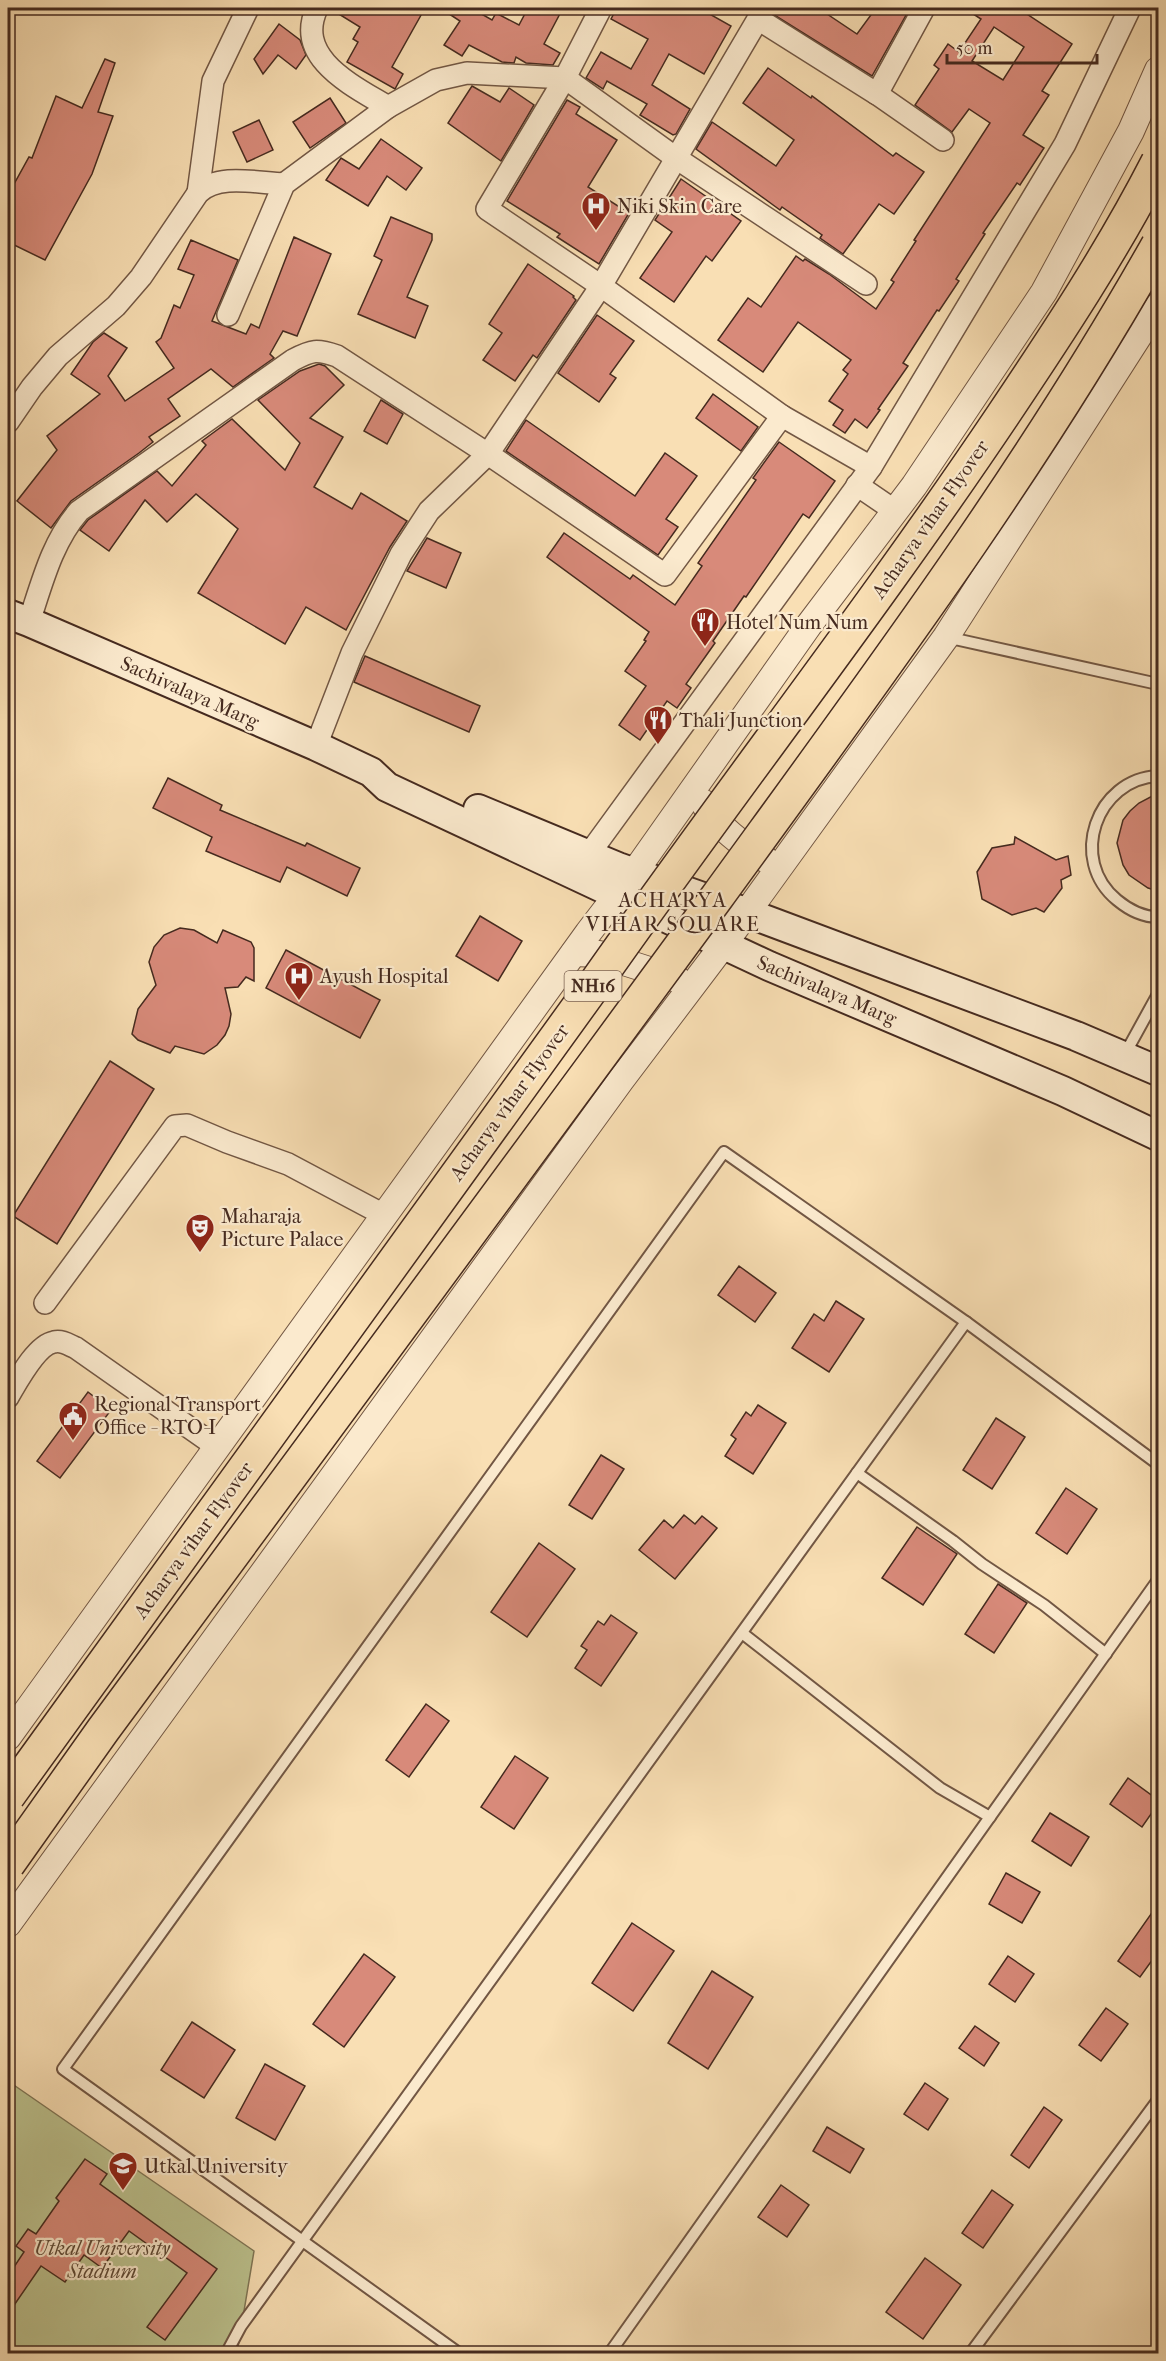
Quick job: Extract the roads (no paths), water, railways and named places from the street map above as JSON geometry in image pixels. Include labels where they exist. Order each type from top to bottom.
[{"type":"highway","name":"Acharya vihar Flyover","points":[[8,1796],[662,888],[937,513],[1050,344],[1104,258],[1158,162]]},
{"type":"highway","name":"Acharya vihar Flyover","points":[[8,1864],[103,1730],[820,756],[1002,498],[1084,369],[1158,245]]},
{"type":"main road","name":"Sachivalaya Marg","points":[[18,618],[370,772],[387,787],[769,966],[1063,1091],[1158,1136]]},
{"type":"main road","name":"Sachivalaya Marg","points":[[370,772],[389,772],[634,873],[746,912],[1076,1036],[1158,1071]]},
{"type":"street","points":[[198,193],[213,81],[248,8]]},
{"type":"street","points":[[317,8],[311,21],[313,42],[320,57],[340,76],[388,107]]},
{"type":"street","points":[[601,8],[565,78],[487,209],[601,285],[782,416],[870,467]]},
{"type":"street","points":[[877,94],[924,8]]},
{"type":"street","points":[[589,854],[870,467],[1065,144],[1130,8]]},
{"type":"street","points":[[316,747],[352,653],[400,554],[429,511],[488,454],[601,285],[676,158],[750,13],[877,94],[943,140]]},
{"type":"street","points":[[8,1737],[573,953],[634,873],[809,625],[914,486],[1044,292],[1131,130],[1158,70]]},
{"type":"street","points":[[228,315],[284,184],[388,107],[436,80],[466,73],[565,78],[676,158],[866,284]]},
{"type":"street","points":[[8,422],[32,387],[58,356],[116,306],[141,277],[198,193],[207,185],[222,181],[284,184]]},
{"type":"street","points":[[8,1924],[946,637],[1158,306]]},
{"type":"street","points":[[18,618],[66,526],[79,511],[283,366],[310,351],[324,351],[337,356],[488,454],[665,575],[782,416]]},
{"type":"street","points":[[857,485],[895,511]]},
{"type":"street","points":[[706,772],[702,793],[707,809],[717,821],[755,854],[778,867]]},
{"type":"street","points":[[573,953],[599,954],[692,984]]},
{"type":"street","points":[[45,1303],[175,1125],[187,1125],[288,1164],[384,1215]]},
{"type":"street","points":[[8,1397],[45,1345],[55,1341],[65,1342],[217,1447]]},
{"type":"lane","points":[[946,637],[1158,684]]},
{"type":"lane","points":[[1158,776],[1147,776],[1125,786],[1106,802],[1094,824],[1090,848],[1095,872],[1108,893],[1127,909],[1150,917],[1158,916]]},
{"type":"lane","points":[[1124,1056],[1158,994]]},
{"type":"lane","points":[[460,2354],[63,2069],[724,1152],[966,1322],[1158,1464]]},
{"type":"lane","points":[[226,2354],[241,2326],[966,1322]]},
{"type":"lane","points":[[857,1473],[954,1540],[982,1564],[1044,1605],[1106,1654]]},
{"type":"lane","points":[[609,2354],[1158,1580]]},
{"type":"lane","points":[[742,1633],[940,1788],[990,1817]]},
{"type":"lane","points":[[970,2354],[1158,2100]]},
{"type":"place","name":"Niki Skin Care","points":[[596,232]]},
{"type":"place","name":"Hotel Num Num","points":[[705,648]]},
{"type":"place","name":"Thali Junction","points":[[658,746]]},
{"type":"place","name":"Ayush Hospital","points":[[299,1002]]},
{"type":"place","name":"Maharaja Picture Palace","points":[[200,1254]]},
{"type":"place","name":"Regional Transport Office - RTO-I","points":[[73,1442]]},
{"type":"place","name":"Utkal University","points":[[123,2192]]},
{"type":"district","name":"ACHARYA VIHAR SQUARE","points":[[673,912]]},
{"type":"park label","name":"Utkal University Stadium","points":[[102,2260]]}]
